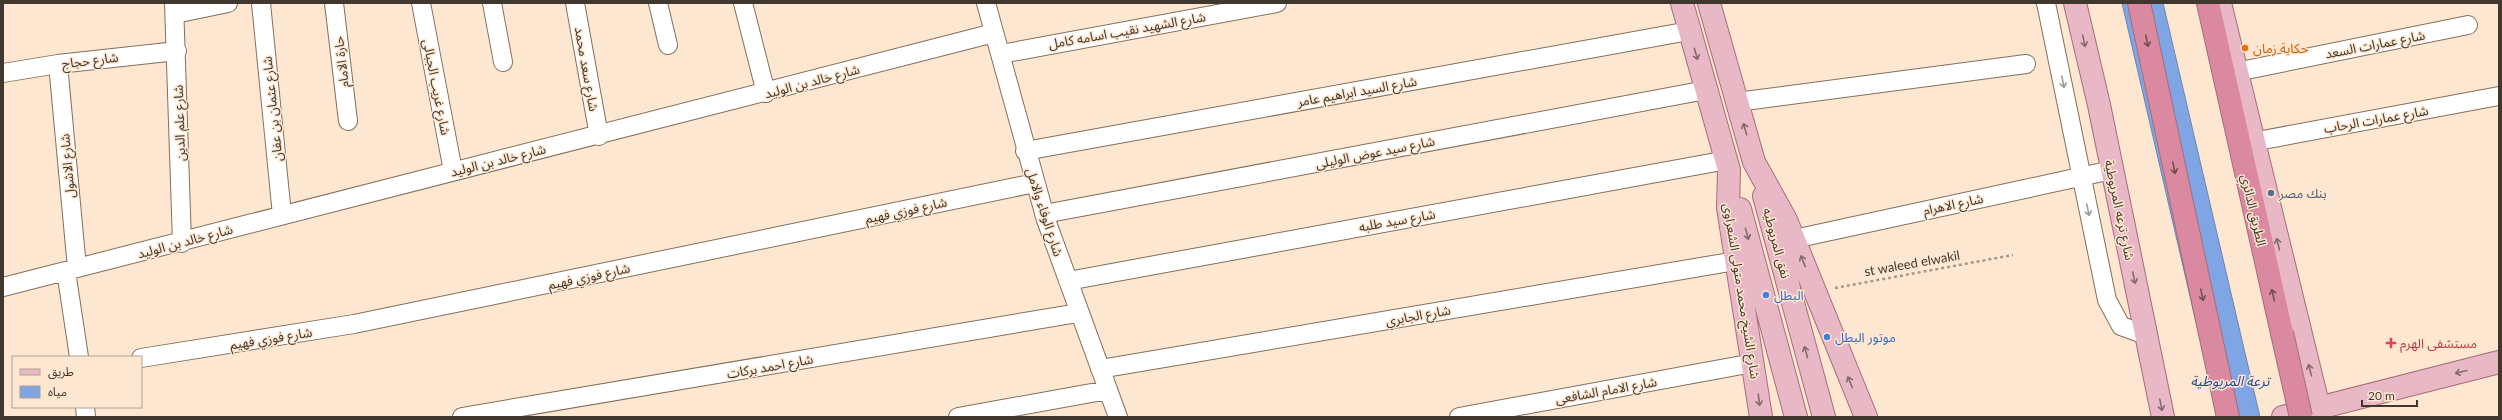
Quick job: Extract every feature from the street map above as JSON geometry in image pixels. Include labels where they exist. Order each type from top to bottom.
[{"type":"highway","points":[[2138,3],[2228,417]]},
{"type":"highway","name":"الطريق الدائري","points":[[2208,3],[2309,412]]},
{"type":"main road","name":"شارع الشيخ محمد متولى الشعراوى","points":[[1682,3],[1728,165],[1727,198],[1761,417]]},
{"type":"main road","points":[[1709,3],[1754,162],[1779,205],[1794,239],[1866,417]]},
{"type":"main road","name":"شارع ترعه المريوطية","points":[[2075,3],[2112,170],[2163,417]]},
{"type":"main road","points":[[2220,3],[2252,142],[2309,412]]},
{"type":"main road","name":"نفق المريوطيه","points":[[1754,162],[1824,417]]},
{"type":"main road","name":"نفق المريوطيه","points":[[1728,165],[1796,417]]},
{"type":"main road","points":[[2283,417],[2309,412],[2499,362]]},
{"type":"street","points":[[175,8],[228,3]]},
{"type":"street","name":"شارع عثمان بن عفان","points":[[261,3],[282,215]]},
{"type":"street","name":"حارة الامام","points":[[334,3],[348,121]]},
{"type":"street","name":"شارع غريب الجبالى","points":[[422,3],[453,171]]},
{"type":"street","points":[[492,3],[503,62]]},
{"type":"street","name":"شارع سعد محمد","points":[[575,3],[599,136]]},
{"type":"street","points":[[658,3],[668,45]]},
{"type":"street","points":[[744,3],[766,93]]},
{"type":"street","name":"شارع الوفاء والامل","points":[[986,3],[1044,214],[1078,313],[1118,417]]},
{"type":"street","name":"شارع الشهيد نقيب اسامه كامل","points":[[1001,54],[1277,3]]},
{"type":"street","points":[[2046,3],[2055,37],[2081,177],[2107,300],[2121,326],[2146,335]]},
{"type":"street","name":"شارع علم الدين","points":[[175,8],[182,243]]},
{"type":"street","name":"شارع عمارات السعد","points":[[2236,72],[2468,25]]},
{"type":"street","name":"شارع السيد ابراهيم عامر","points":[[1026,151],[1689,31]]},
{"type":"street","name":"شارع خالد بن الوليد","points":[[3,288],[182,243],[282,215],[453,171],[599,136],[994,33]]},
{"type":"street","name":"شارع حجاج","points":[[3,73],[58,64],[177,51]]},
{"type":"street","name":"شارع الاشول","points":[[58,64],[79,356]]},
{"type":"street","points":[[1737,102],[2026,64]]},
{"type":"street","name":"شارع سيد عوض الوليلى","points":[[1044,214],[1706,90]]},
{"type":"street","name":"شارع عمارات الرحاب","points":[[2252,142],[2499,96]]},
{"type":"street","name":"شارع سيد طلبه","points":[[1068,281],[1728,165]]},
{"type":"street","name":"شارع الاهرام","points":[[1794,239],[2112,170]]},
{"type":"street","name":"شارع فوزي فهيم","points":[[142,358],[354,324],[1035,184]]},
{"type":"street","name":"شارع الجابري","points":[[1100,369],[1736,261]]},
{"type":"street","name":"شارع احمد بركات","points":[[462,417],[1078,313]]},
{"type":"street","name":"شارع الامام الشافعى","points":[[1459,417],[1753,363]]},
{"type":"street","points":[[958,417],[1108,390]]},
{"type":"path","name":"st waleed elwakil","points":[[1815,291],[2013,255]]},
{"type":"water","name":"ترعة المريوطية","points":[[2122,3],[2163,3],[2260,417],[2218,417]]},
{"type":"place","name":"حكاية زمان","points":[[2245,48]]},
{"type":"place","name":"بنك مصر","points":[[2271,193]]},
{"type":"place","name":"البطل","points":[[1766,295]]},
{"type":"place","name":"موتور البطل","points":[[1827,337]]},
{"type":"place","name":"مستشفى الهرم","points":[[2391,343]]}]
